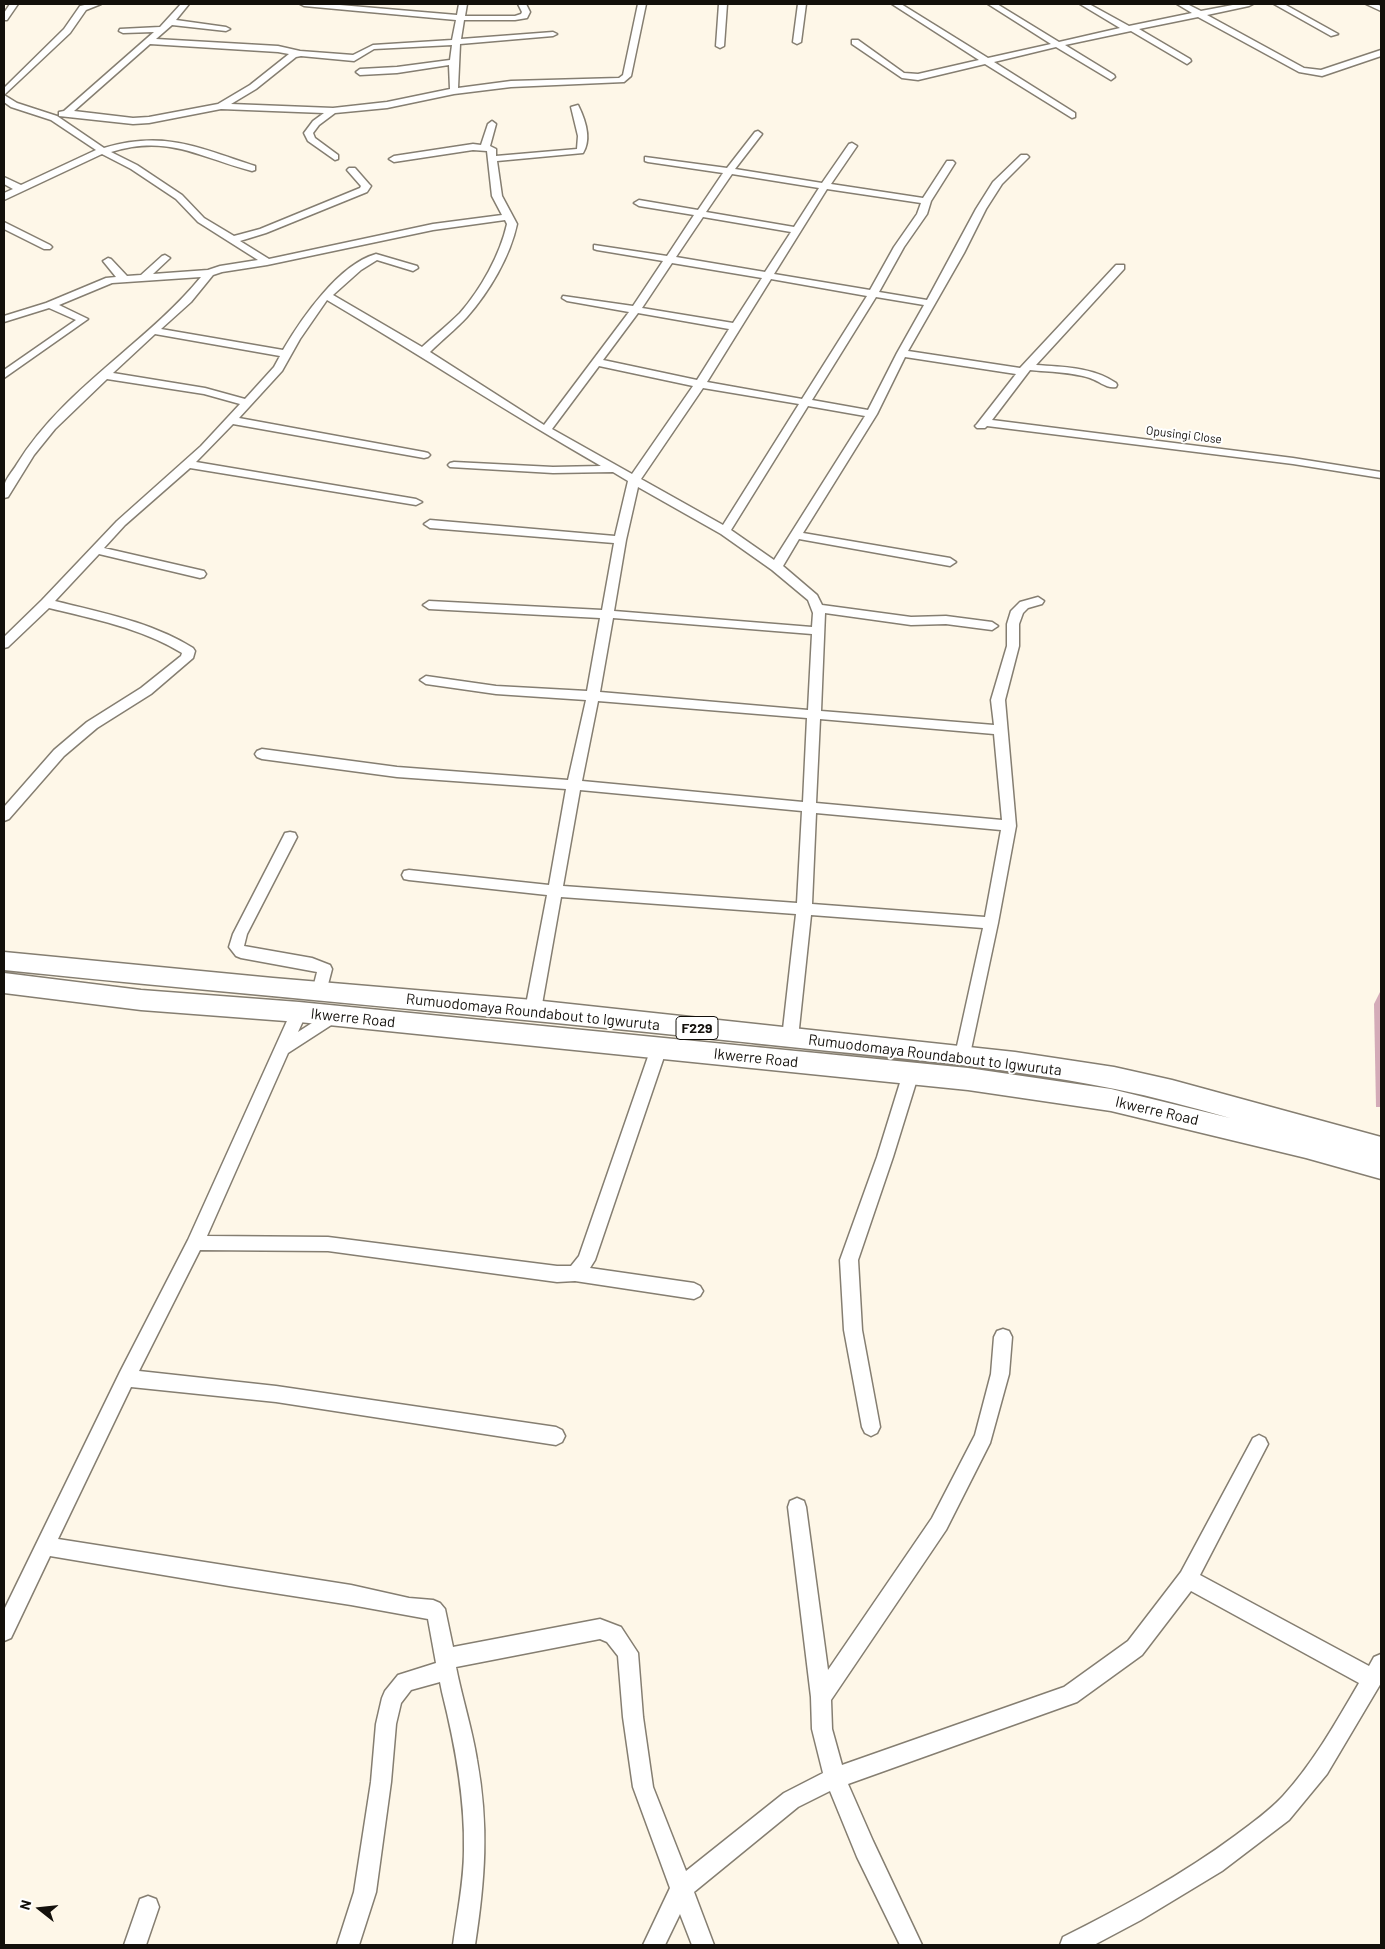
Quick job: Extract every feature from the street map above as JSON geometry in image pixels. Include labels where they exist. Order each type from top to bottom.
[{"type":"main road","name":"Rumuodomaya Roundabout to Igwuruta","points":[[4,961],[320,992],[533,1010],[963,1055],[1061,1069],[1172,1090],[1381,1148]]},
{"type":"main road","name":"Ikwerre Road","points":[[4,982],[141,1000],[300,1012],[911,1072],[1111,1100],[1306,1147],[1381,1168]]},
{"type":"main road","points":[[300,1012],[338,1001],[500,1017],[523,1016],[533,1010]]},
{"type":"street","points":[[4,18],[14,4]]},
{"type":"street","points":[[4,93],[67,31],[84,8],[97,4]]},
{"type":"street","points":[[54,118],[67,113],[147,40],[170,22],[185,4]]},
{"type":"street","points":[[304,4],[460,18],[515,18],[524,16],[526,12],[522,4]]},
{"type":"street","points":[[454,91],[453,78],[456,42],[463,4]]},
{"type":"street","points":[[67,113],[133,121],[149,120],[221,106],[333,111],[387,105],[454,91],[511,84],[624,80],[637,35],[642,4]]},
{"type":"street","points":[[720,46],[723,4]]},
{"type":"street","points":[[797,42],[802,4]]},
{"type":"street","points":[[896,4],[975,56],[989,61],[1072,115]]},
{"type":"street","points":[[992,4],[1111,77]]},
{"type":"street","points":[[1084,4],[1187,61]]},
{"type":"street","points":[[1181,4],[1302,70],[1322,73],[1381,53]]},
{"type":"street","points":[[855,42],[869,53],[907,76],[925,76],[1058,44],[1249,4]]},
{"type":"street","points":[[1278,4],[1334,34]]},
{"type":"street","points":[[1370,4],[1381,9]]},
{"type":"street","points":[[170,22],[226,29]]},
{"type":"street","points":[[123,30],[162,29]]},
{"type":"street","points":[[147,40],[354,58],[359,57],[367,48],[373,47],[553,34]]},
{"type":"street","points":[[221,106],[253,87],[286,58],[301,53]]},
{"type":"street","points":[[360,72],[397,70],[454,62]]},
{"type":"street","points":[[4,98],[14,105],[54,118],[103,151],[134,167],[179,197],[201,220],[266,262]]},
{"type":"street","points":[[4,106],[14,105]]},
{"type":"street","points":[[494,159],[580,151],[584,147],[584,140],[575,108]]},
{"type":"street","points":[[333,111],[316,123],[308,133],[311,139],[335,157]]},
{"type":"street","points":[[485,147],[492,124]]},
{"type":"street","points":[[546,430],[635,310],[730,170],[758,134]]},
{"type":"street","points":[[4,197],[103,151],[125,143],[161,142],[184,147],[252,168]]},
{"type":"street","points":[[533,1010],[574,784],[593,696],[620,540],[634,480],[700,384],[796,230],[852,146]]},
{"type":"street","points":[[394,159],[443,151],[485,147],[491,149],[498,196],[512,224],[509,238],[498,262],[478,296],[463,315],[423,352]]},
{"type":"street","points":[[776,566],[872,414],[902,352],[959,253],[981,209],[998,182],[1024,157]]},
{"type":"street","points":[[648,159],[926,201]]},
{"type":"street","points":[[725,531],[873,294],[899,247],[922,214],[926,201],[950,163]]},
{"type":"street","points":[[232,240],[263,231],[364,190],[366,186],[352,170]]},
{"type":"street","points":[[4,180],[21,189]]},
{"type":"street","points":[[639,203],[796,230]]},
{"type":"street","points":[[4,320],[50,305],[99,284],[124,279],[209,273],[220,268],[266,262],[433,227],[509,217]]},
{"type":"street","points":[[4,225],[47,247]]},
{"type":"street","points":[[597,247],[929,303]]},
{"type":"street","points":[[4,644],[97,550],[121,522],[205,448],[245,402],[278,369],[295,339],[326,295],[357,268],[376,257],[413,268]]},
{"type":"street","points":[[142,279],[165,258]]},
{"type":"street","points":[[108,261],[124,279]]},
{"type":"street","points":[[1025,370],[1120,267]]},
{"type":"street","points":[[4,495],[30,454],[51,427],[188,300],[209,273]]},
{"type":"street","points":[[326,295],[423,352],[546,430],[725,531],[776,566],[814,598],[817,608],[818,632],[804,910],[790,1038]]},
{"type":"street","points":[[567,298],[737,327]]},
{"type":"street","points":[[4,376],[83,319],[50,305]]},
{"type":"street","points":[[154,332],[288,354]]},
{"type":"street","points":[[902,352],[1025,370],[1092,375],[1105,378],[1112,385]]},
{"type":"street","points":[[596,362],[700,384],[872,414]]},
{"type":"street","name":"Opusingi Close","points":[[1025,370],[982,424],[1293,462],[1381,476]]},
{"type":"street","points":[[105,375],[205,391],[245,402]]},
{"type":"street","points":[[230,420],[424,454]]},
{"type":"street","points":[[187,464],[416,502]]},
{"type":"street","points":[[454,465],[553,470],[614,468]]},
{"type":"street","points":[[430,524],[620,540]]},
{"type":"street","points":[[796,535],[950,562]]},
{"type":"street","points":[[97,550],[200,574]]},
{"type":"street","points":[[963,1055],[1009,826],[999,730],[998,700],[1013,646],[1013,624],[1016,611],[1024,605],[1038,602]]},
{"type":"street","points":[[4,816],[59,753],[92,725],[146,691],[187,658],[189,652],[179,645],[143,629],[46,603]]},
{"type":"street","points":[[428,605],[607,614],[818,632]]},
{"type":"street","points":[[817,608],[911,621],[946,620],[992,626]]},
{"type":"street","points":[[426,680],[496,690],[593,696],[999,730]]},
{"type":"street","points":[[262,754],[396,772],[574,784],[1009,826]]},
{"type":"street","points":[[290,837],[240,934],[236,947],[241,952],[312,964],[325,969],[320,992]]},
{"type":"street","points":[[409,875],[555,891],[991,923]]},
{"type":"street","points":[[4,1631],[126,1378],[195,1243],[300,1012]]},
{"type":"street","points":[[283,1049],[334,1016]]},
{"type":"street","points":[[574,1273],[586,1260],[659,1048]]},
{"type":"street","points":[[871,1427],[853,1330],[849,1260],[882,1166],[911,1072]]},
{"type":"street","points":[[195,1243],[328,1244],[557,1274],[574,1273],[694,1291]]},
{"type":"street","points":[[821,1697],[939,1524],[984,1437],[1000,1374],[1003,1337]]},
{"type":"street","points":[[126,1378],[276,1394],[556,1436]]},
{"type":"street","points":[[654,1945],[681,1889],[791,1800],[834,1778],[1070,1695],[1135,1648],[1188,1579],[1259,1444]]},
{"type":"street","points":[[796,1507],[821,1697],[822,1729],[834,1778],[865,1849],[911,1945]]},
{"type":"street","points":[[45,1546],[191,1572],[342,1594],[411,1609],[433,1610],[438,1616],[446,1664],[458,1711],[473,1810],[475,1851],[464,1945]]},
{"type":"street","points":[[1071,1945],[1130,1915],[1206,1870],[1257,1833],[1294,1798],[1326,1757],[1377,1672],[1188,1579]]},
{"type":"street","points":[[348,1945],[364,1892],[381,1782],[386,1724],[392,1698],[405,1682],[446,1664],[600,1629],[614,1634],[628,1653],[633,1717],[644,1787],[703,1945]]},
{"type":"street","points":[[135,1945],[148,1907]]}]
